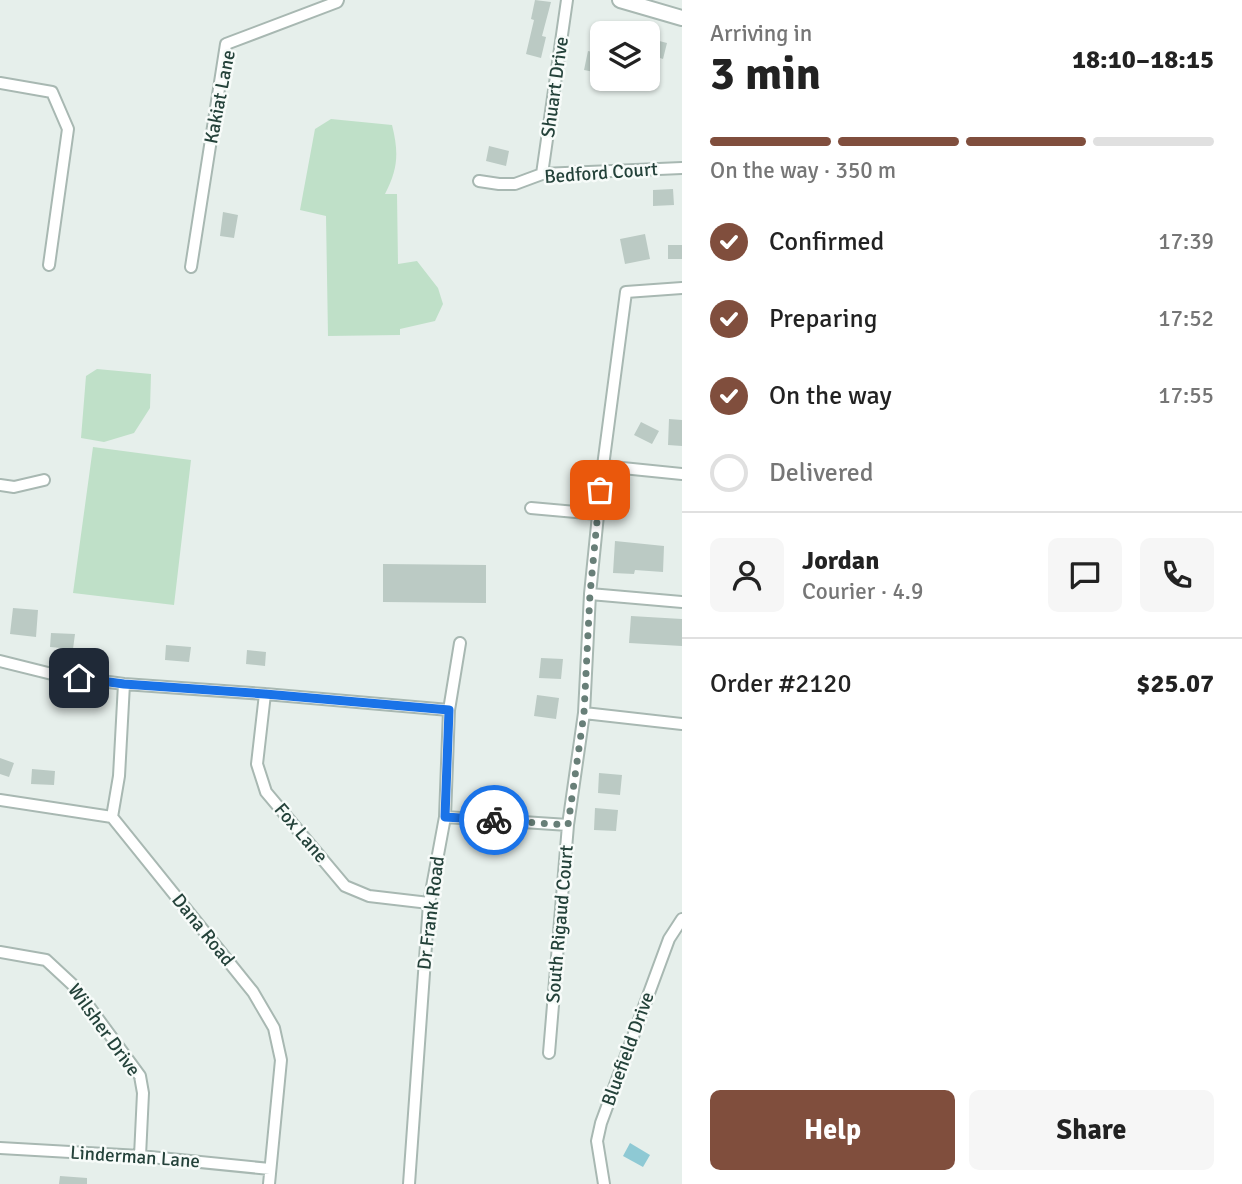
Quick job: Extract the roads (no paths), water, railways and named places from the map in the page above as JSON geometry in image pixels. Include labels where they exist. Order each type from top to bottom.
[{"type":"street","name":"Kakiat Lane","points":[[191,267],[226,44],[338,0]]},
{"type":"street","name":"Shuart Drive","points":[[542,174],[567,0]]},
{"type":"street","points":[[620,0],[682,18]]},
{"type":"street","points":[[0,83],[52,92],[68,129],[49,265]]},
{"type":"street","name":"Bedford Court","points":[[479,181],[515,184],[542,174],[682,168]]},
{"type":"street","name":"South Rigaud Court","points":[[549,1053],[568,825],[584,713],[590,594],[598,514],[626,292],[682,288]]},
{"type":"street","points":[[603,467],[682,474]]},
{"type":"street","points":[[0,485],[14,486],[44,480]]},
{"type":"street","points":[[531,508],[598,514]]},
{"type":"street","points":[[590,594],[682,602]]},
{"type":"street","name":"Dr Frank Road","points":[[409,1184],[429,903],[445,817],[449,710],[460,643]]},
{"type":"street","points":[[0,661],[56,675],[124,684],[449,710]]},
{"type":"street","points":[[0,800],[112,817],[119,776],[124,684]]},
{"type":"street","name":"Fox Lane","points":[[265,694],[257,764],[266,792],[345,886],[369,896],[429,903]]},
{"type":"street","points":[[584,713],[682,724]]},
{"type":"street","name":"Dana Road","points":[[112,817],[253,992],[274,1028],[281,1060],[269,1184]]},
{"type":"street","points":[[445,817],[568,825]]},
{"type":"street","name":"Bluefield Drive","points":[[604,1184],[597,1142],[601,1123],[669,939],[682,919]]},
{"type":"street","name":"Wilsher Drive","points":[[0,952],[46,960],[74,986],[140,1076],[144,1093],[140,1156]]},
{"type":"street","name":"Linderman Lane","points":[[0,1148],[140,1156],[270,1169]]},
{"type":"water","points":[[630,1143],[650,1155],[643,1167],[623,1156]]}]
